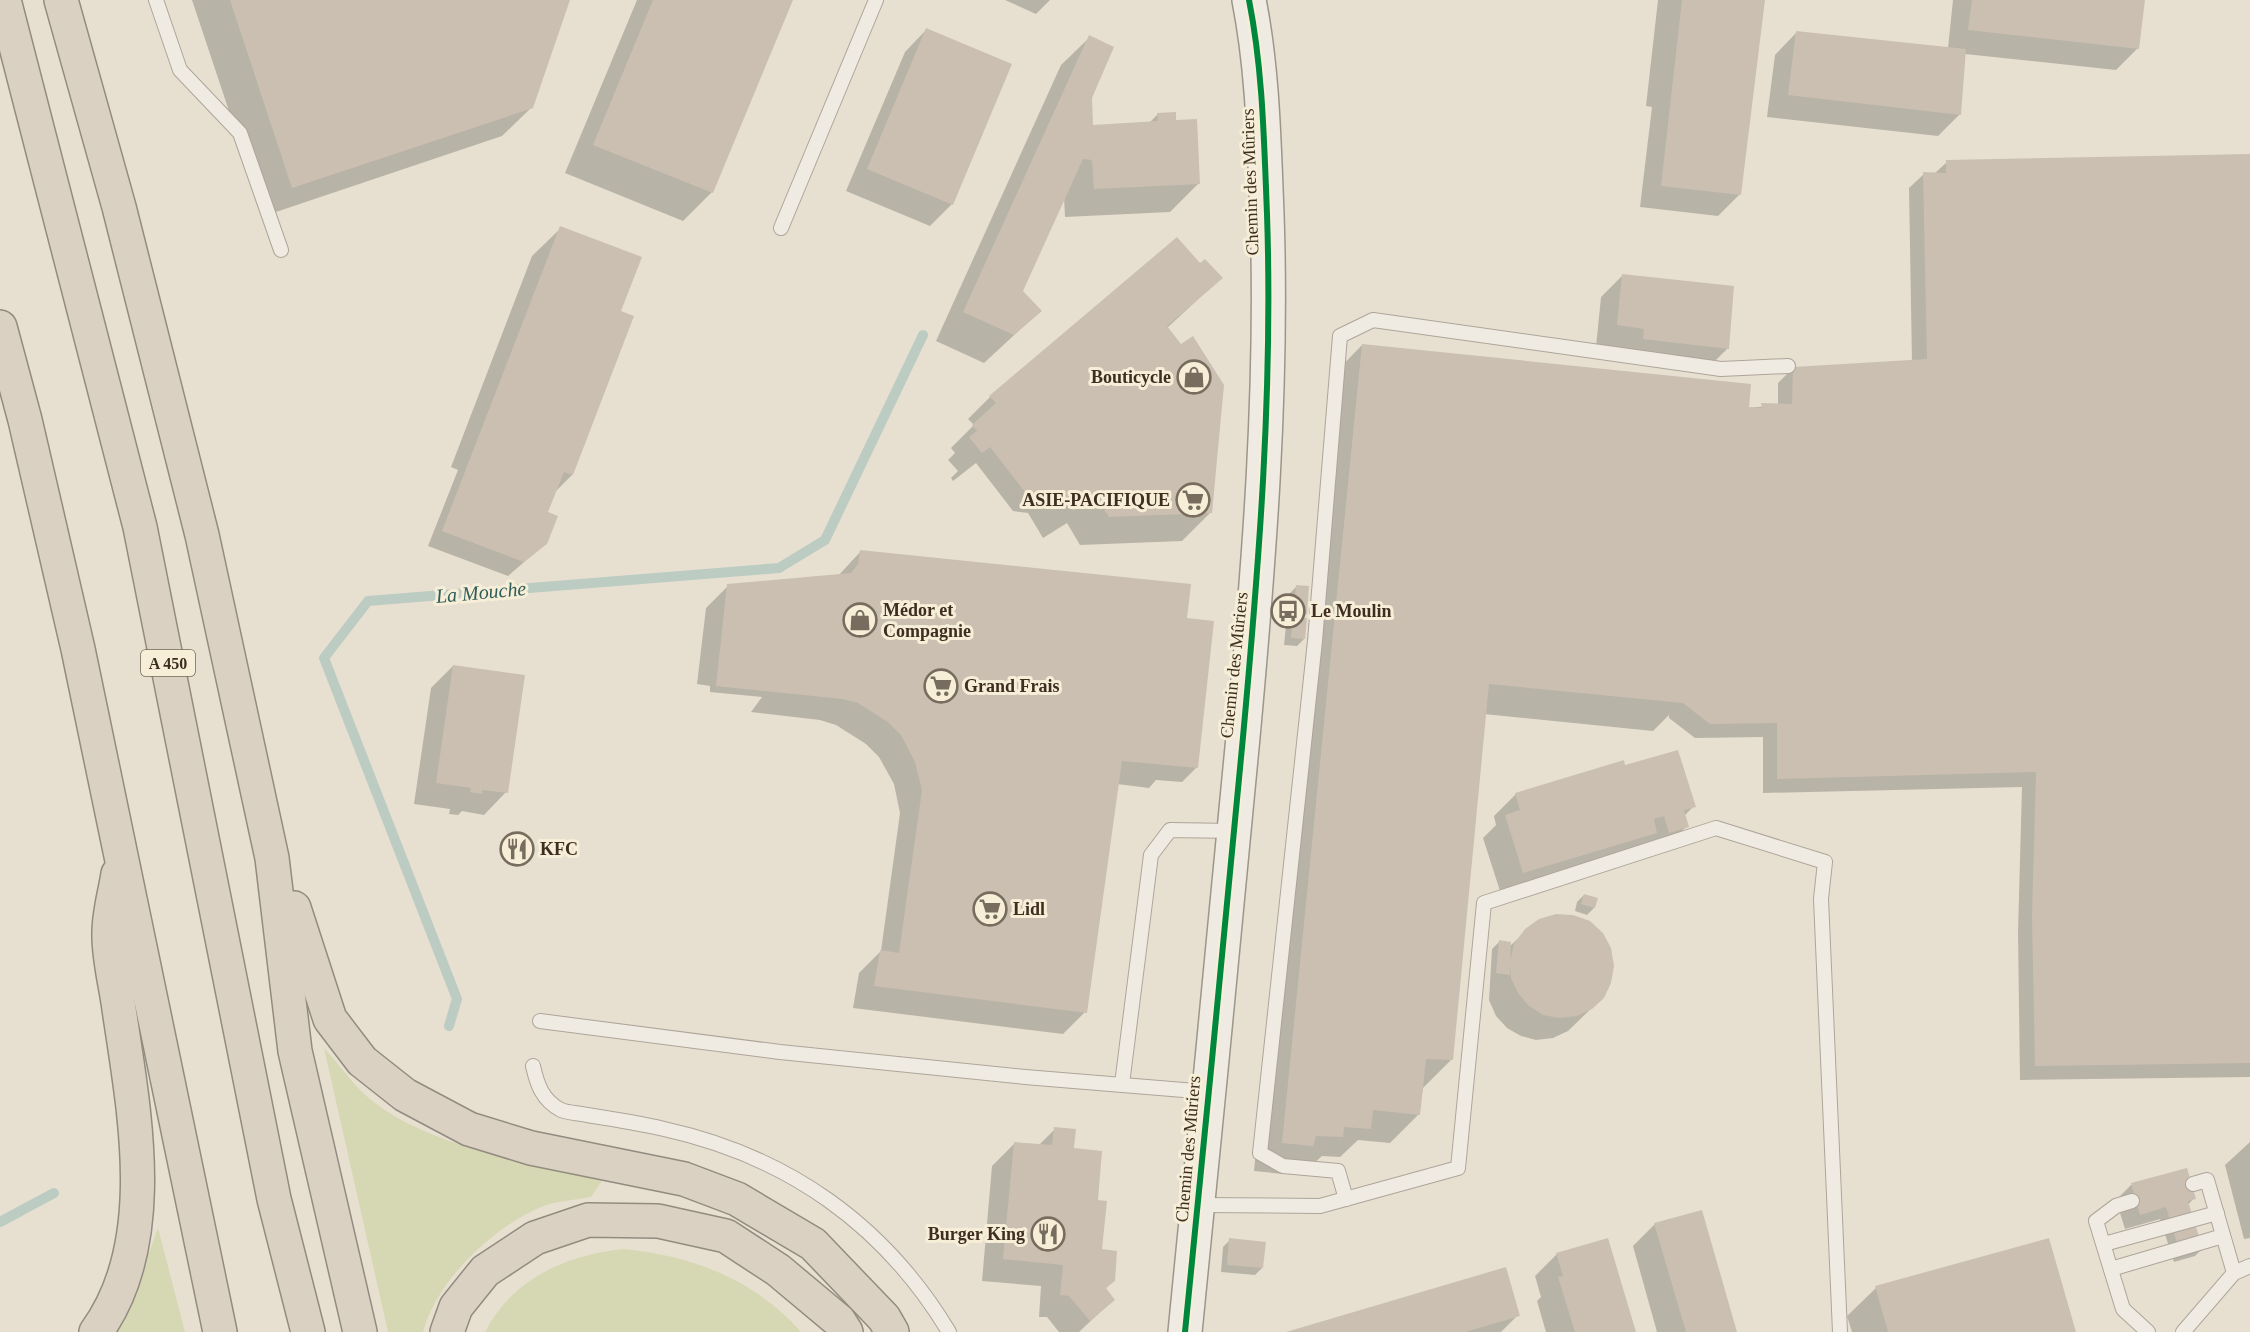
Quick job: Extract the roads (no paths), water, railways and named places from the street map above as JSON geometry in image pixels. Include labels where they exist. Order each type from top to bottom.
[{"type":"highway","name":"A 450","points":[[4,0],[140,526],[274,1199],[308,1332]]},
{"type":"highway","points":[[62,0],[119,207],[202,535],[272,858],[295,1051],[360,1332]]},
{"type":"highway","points":[[0,327],[52,535],[122,854],[220,1332]]},
{"type":"highway","points":[[96,1332],[119,1291],[133,1246],[137,1198],[134,1110],[108,933],[122,854]]},
{"type":"highway","points":[[272,858],[298,915],[306,950],[330,1019],[363,1061],[405,1095],[470,1129],[531,1148],[684,1179],[737,1199],[813,1244],[884,1318],[892,1332]]},
{"type":"highway","points":[[447,1332],[456,1307],[485,1271],[535,1238],[588,1220],[658,1221],[726,1236],[778,1270],[838,1321],[846,1332]]},
{"type":"street","name":"Chemin des Mûriers","points":[[1185,1332],[1258,574],[1266,425],[1269,269],[1264,121],[1257,40],[1249,0]]},
{"type":"lane","points":[[156,0],[180,70],[240,133],[281,250]]},
{"type":"lane","points":[[781,228],[876,0]]},
{"type":"lane","points":[[1346,1199],[1338,1171],[1282,1166],[1260,1153],[1316,641],[1340,336],[1372,320],[1721,369],[1788,366]]},
{"type":"lane","points":[[1197,1205],[1320,1206],[1458,1168],[1484,903],[1716,828],[1825,862],[1821,899],[1840,1332]]},
{"type":"lane","points":[[1122,1084],[1151,855],[1170,830],[1234,831]]},
{"type":"lane","points":[[540,1021],[780,1052],[1208,1092]]},
{"type":"lane","points":[[533,1066],[539,1091],[561,1110],[665,1129],[723,1146],[768,1165],[815,1191],[853,1217],[890,1251],[916,1283],[949,1332]]},
{"type":"lane","points":[[2183,1332],[2244,1271],[2223,1236],[2207,1180],[2193,1184]]},
{"type":"lane","points":[[2132,1201],[2116,1206],[2096,1221],[2123,1309],[2148,1332]]},
{"type":"lane","points":[[2103,1244],[2217,1213]]},
{"type":"lane","points":[[2111,1269],[2223,1236]]},
{"type":"waterway","name":"La Mouche","points":[[449,1026],[457,999],[324,658],[368,601],[779,568],[825,540],[923,335]]},
{"type":"waterway","name":"La Mouche","points":[[0,1222],[54,1193]]},
{"type":"place","name":"Bouticycle","points":[[1194,377]]},
{"type":"place","name":"ASIE-PACIFIQUE","points":[[1193,500]]},
{"type":"place","name":"Le Moulin","points":[[1288,611]]},
{"type":"place","name":"Médor et Compagnie","points":[[860,620]]},
{"type":"place","name":"Grand Frais","points":[[941,686]]},
{"type":"place","name":"KFC","points":[[517,849]]},
{"type":"place","name":"Lidl","points":[[990,909]]},
{"type":"place","name":"Burger King","points":[[1048,1234]]}]
